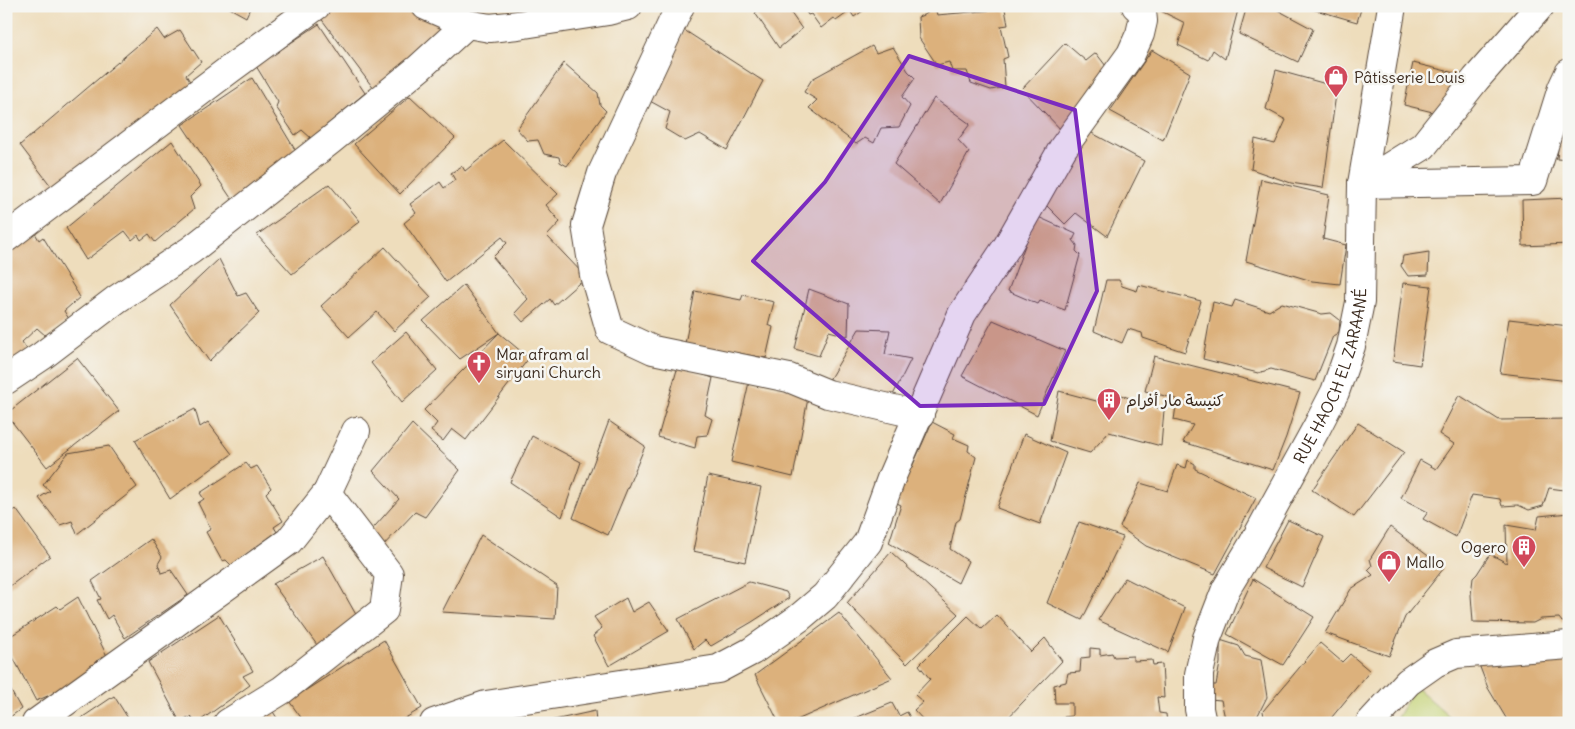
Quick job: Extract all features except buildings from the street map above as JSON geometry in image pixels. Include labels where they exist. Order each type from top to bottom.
[{"type":"street","points":[[6,238],[230,68],[316,6]]},
{"type":"street","points":[[426,6],[467,24],[490,28],[608,11],[628,6]]},
{"type":"street","points":[[680,6],[602,173],[586,225],[594,275],[610,330],[653,350],[789,378],[828,394],[920,414]]},
{"type":"street","points":[[434,723],[486,705],[718,669],[752,651],[799,618],[826,596],[868,542],[892,476],[962,314],[1008,245],[1062,148],[1131,54],[1140,34],[1143,21],[1142,11],[1136,6]]},
{"type":"street","name":"RUE HAOCH EL ZARAANÉ","points":[[1202,723],[1198,709],[1198,674],[1207,638],[1226,589],[1253,544],[1317,427],[1335,392],[1351,346],[1360,302],[1362,184],[1392,6]]},
{"type":"street","points":[[1362,184],[1423,146],[1476,79],[1540,6]]},
{"type":"street","points":[[6,380],[42,356],[117,299],[191,250],[332,140],[419,68],[467,24]]},
{"type":"street","points":[[1362,184],[1533,181],[1562,88],[1569,73]]},
{"type":"street","points":[[36,723],[289,541],[328,492],[356,431]]},
{"type":"street","points":[[228,723],[282,690],[384,610],[389,574],[328,492]]},
{"type":"street","points":[[1370,723],[1408,682],[1435,663],[1456,654],[1569,644]]},
{"type":"highlighted area","points":[[909,56],[1075,110],[1097,291],[1044,404],[920,406],[753,261],[825,182]]},
{"type":"green space","points":[[1415,686],[1457,723],[1394,723]]},
{"type":"place","name":"Pâtisserie Louis","points":[[1336,98]]},
{"type":"place","name":"Mar afram al siryani Church","points":[[479,384]]},
{"type":"place","name":"كنيسة مار أفرام","points":[[1109,421]]},
{"type":"place","name":"Ogero","points":[[1524,568]]},
{"type":"place","name":"Mallo","points":[[1389,583]]}]
